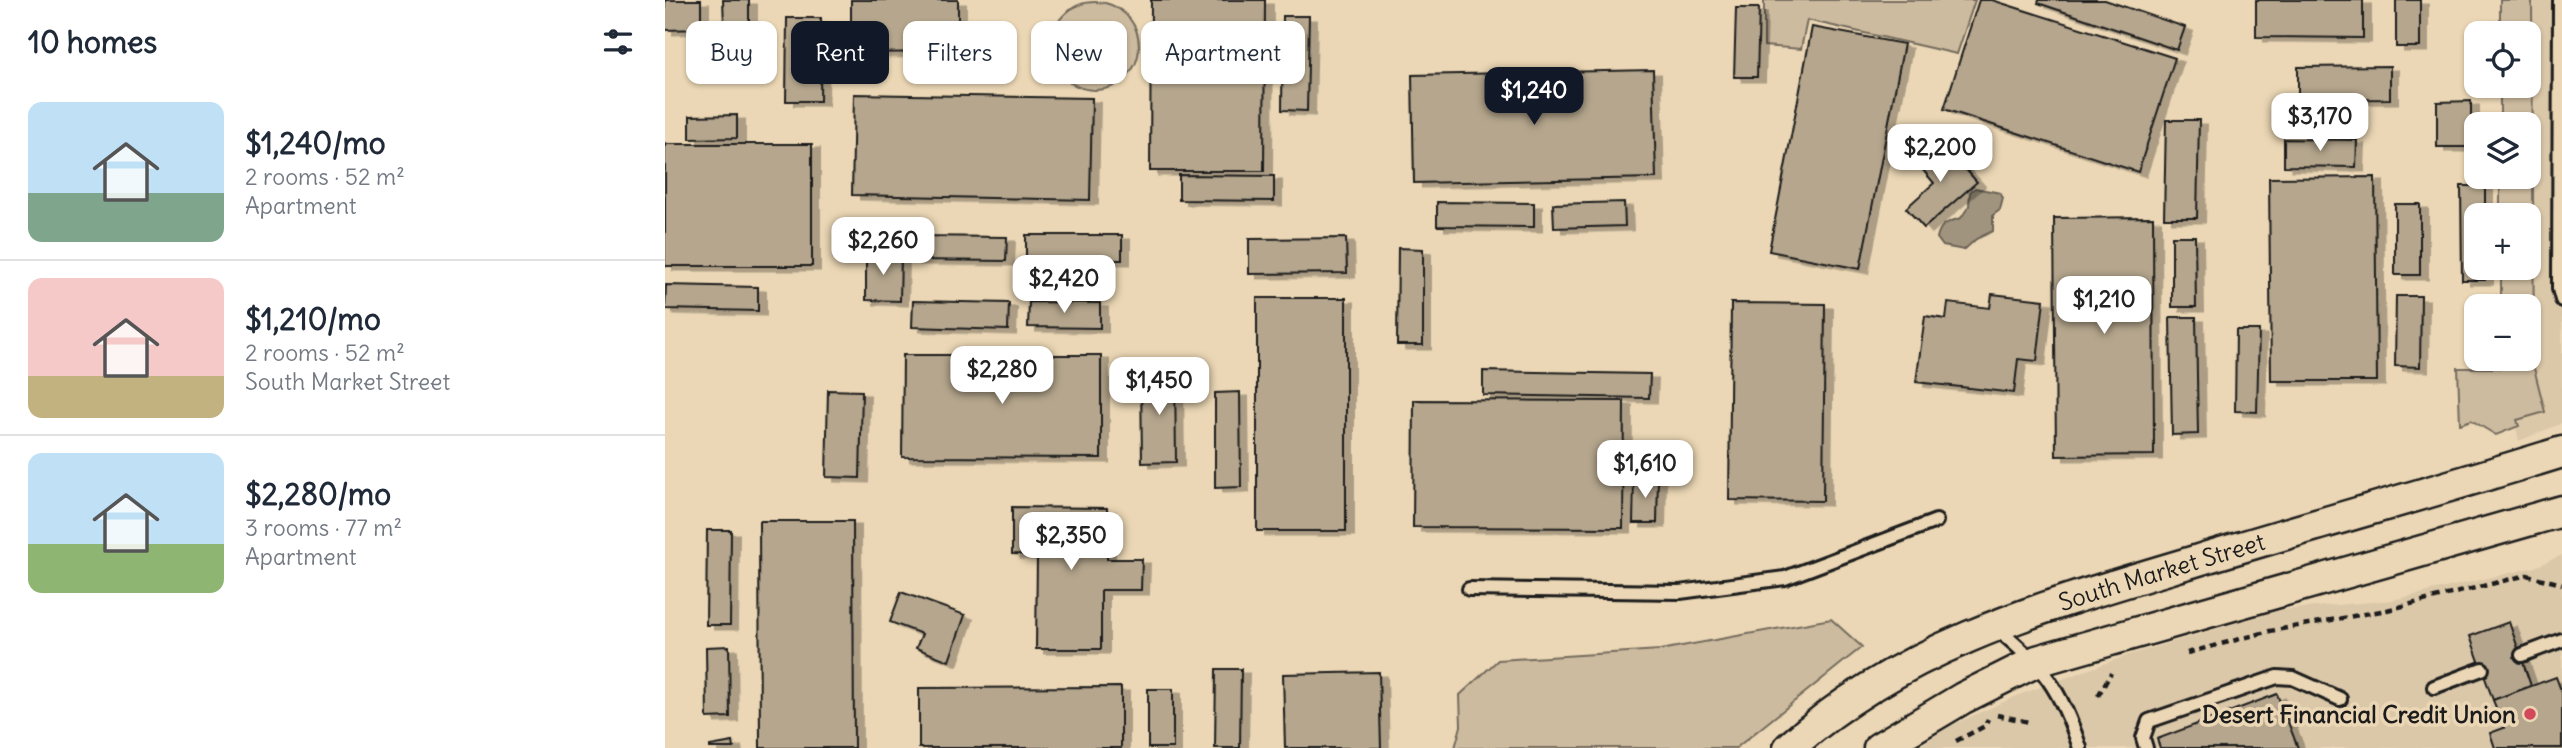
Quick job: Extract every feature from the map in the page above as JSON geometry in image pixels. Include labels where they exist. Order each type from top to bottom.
[{"type":"street","name":"South Market Street","points":[[1789,748],[1845,705],[1906,666],[1959,638],[2082,593],[2562,452]]},
{"type":"street","name":"South Market Street","points":[[1879,748],[1963,698],[2037,661],[2562,511]]},
{"type":"lane","points":[[2560,0],[2559,289],[2562,300]]},
{"type":"lane","points":[[1469,589],[1680,592],[1784,578],[1936,521]]},
{"type":"lane","points":[[1993,625],[2037,661],[2066,707],[2080,748]]},
{"type":"lane","points":[[2522,655],[2562,640]]},
{"type":"lane","points":[[2434,687],[2482,669]]},
{"type":"lane","points":[[2146,748],[2143,738],[2149,721],[2277,677],[2293,678],[2340,699]]},
{"type":"path","points":[[2176,656],[2270,631],[2387,610],[2528,575],[2562,584]]},
{"type":"path","points":[[2098,696],[2109,673],[2122,670]]},
{"type":"path","points":[[1952,743],[1985,726],[1990,714],[2029,722]]},
{"type":"shaded area","points":[[1764,0],[1975,0],[1957,54],[1807,20],[1801,49],[1764,46]]},
{"type":"shaded area","points":[[2500,0],[2562,0],[2562,423],[2519,441],[2504,371],[2541,371],[2541,294],[2529,294],[2529,280],[2541,280],[2541,203],[2529,203],[2529,189],[2541,189],[2541,112],[2529,112],[2529,98],[2541,98],[2541,21],[2500,21]]},
{"type":"shaded area","points":[[2500,0],[2532,0],[2532,21],[2500,21]]},
{"type":"shaded area","points":[[1104,3],[1120,9],[1132,21],[1138,37],[1136,63],[1127,76],[1127,21],[1058,21],[1078,5]]},
{"type":"shaded area","points":[[1072,84],[1118,84],[1095,90]]},
{"type":"shaded area","points":[[2500,98],[2533,98],[2533,112],[2500,112]]},
{"type":"shaded area","points":[[1975,188],[2000,193],[2003,198],[2000,210],[1993,215],[1993,231],[1976,239],[1964,250],[1943,246],[1937,238],[1940,229],[1948,222],[1961,218],[1969,206],[1970,192]]},
{"type":"shaded area","points":[[2500,189],[2533,189],[2533,203],[2500,203]]},
{"type":"shaded area","points":[[2501,280],[2534,280],[2534,294],[2501,294]]},
{"type":"shaded area","points":[[2458,368],[2464,368],[2464,371],[2535,371],[2545,412],[2517,420],[2519,426],[2496,435],[2471,420],[2460,424]]},
{"type":"shaded area","points":[[2562,555],[2562,748],[1916,748],[1950,726],[2019,695],[2128,655],[2281,610],[2393,600],[2535,567]]},
{"type":"shaded area","points":[[1831,619],[1862,647],[1736,748],[1455,748],[1461,726],[1460,695],[1498,660],[1660,650]]},
{"type":"building","points":[[665,0],[701,0],[701,21],[686,21],[686,29],[665,30]]},
{"type":"building","points":[[723,0],[749,0],[749,21],[724,21]]},
{"type":"building","points":[[851,0],[958,0],[958,21],[903,21],[903,53],[889,53],[889,21],[851,21]]},
{"type":"building","points":[[1151,0],[1265,0],[1265,21],[1151,21]]},
{"type":"building","points":[[1979,0],[1992,0],[2175,58],[2138,172],[1944,109]]},
{"type":"building","points":[[2039,0],[2105,0],[2185,27],[2177,50],[2038,3]]},
{"type":"building","points":[[2256,0],[2363,0],[2363,38],[2256,37]]},
{"type":"building","points":[[2396,0],[2420,0],[2420,47],[2396,47]]},
{"type":"building","points":[[1736,8],[1759,8],[1757,77],[1734,77]]},
{"type":"building","points":[[1283,16],[1309,16],[1307,111],[1282,110],[1282,84],[1305,84],[1305,21],[1283,21]]},
{"type":"building","points":[[787,18],[821,18],[821,21],[791,21],[791,84],[820,84],[820,101],[786,101]]},
{"type":"building","points":[[1812,27],[1904,44],[1860,269],[1769,251]]},
{"type":"building","points":[[2390,66],[2390,99],[2298,100],[2298,67]]},
{"type":"building","points":[[1653,70],[1656,178],[1414,183],[1412,75]]},
{"type":"building","points":[[1151,84],[1265,84],[1264,171],[1150,171]]},
{"type":"building","points":[[854,94],[1092,98],[1090,200],[852,195]]},
{"type":"building","points":[[2471,101],[2471,112],[2464,112],[2464,147],[2437,147],[2437,102]]},
{"type":"building","points":[[737,115],[737,138],[690,139],[690,116]]},
{"type":"building","points":[[2166,120],[2199,120],[2197,218],[2164,218]]},
{"type":"building","points":[[2284,139],[2357,140],[2356,167],[2284,166]]},
{"type":"building","points":[[1941,141],[1977,182],[1924,228],[1906,208],[1934,183],[1916,162]]},
{"type":"building","points":[[665,144],[812,144],[812,266],[665,266]]},
{"type":"building","points":[[1179,175],[1274,176],[1274,201],[1179,200]]},
{"type":"building","points":[[2375,177],[2377,381],[2271,381],[2269,178]]},
{"type":"building","points":[[2461,186],[2464,186],[2464,189],[2485,189],[2485,203],[2464,203],[2462,280]]},
{"type":"building","points":[[1437,202],[1534,203],[1534,227],[1437,226]]},
{"type":"building","points":[[1624,202],[1625,226],[1554,228],[1553,204]]},
{"type":"building","points":[[2395,204],[2420,204],[2420,275],[2395,275]]},
{"type":"building","points":[[2153,217],[2154,455],[2056,456],[2054,218]]},
{"type":"building","points":[[1026,235],[1122,235],[1122,260],[1026,260]]},
{"type":"building","points":[[912,236],[1007,237],[1006,261],[912,260]]},
{"type":"building","points":[[2172,236],[2195,236],[2196,307],[2172,307]]},
{"type":"building","points":[[1346,238],[1347,273],[1249,274],[1249,239]]},
{"type":"building","points":[[1398,248],[1423,249],[1423,345],[1397,345]]},
{"type":"building","points":[[866,254],[901,255],[900,301],[866,300]]},
{"type":"building","points":[[666,285],[758,287],[758,311],[665,309]]},
{"type":"building","points":[[1992,294],[2044,300],[2037,361],[2018,359],[2014,393],[1916,382],[1925,316],[1946,319],[1948,303],[1990,308]]},
{"type":"building","points":[[2396,296],[2421,296],[2420,367],[2395,366]]},
{"type":"building","points":[[1257,298],[1346,298],[1346,531],[1257,531]]},
{"type":"building","points":[[913,301],[1009,303],[1008,330],[912,327]]},
{"type":"building","points":[[1029,302],[1100,303],[1100,328],[1028,327]]},
{"type":"building","points":[[1731,303],[1825,304],[1823,501],[1729,500]]},
{"type":"building","points":[[2170,317],[2196,317],[2198,434],[2172,435]]},
{"type":"building","points":[[2236,330],[2259,330],[2257,412],[2235,411]]},
{"type":"building","points":[[903,355],[1101,355],[1101,458],[902,457]]},
{"type":"building","points":[[1175,371],[1176,462],[1142,463],[1141,372]]},
{"type":"building","points":[[1483,371],[1650,374],[1649,398],[1483,395]]},
{"type":"building","points":[[828,390],[862,391],[860,478],[826,477]]},
{"type":"building","points":[[1240,392],[1241,487],[1215,488],[1215,393]]},
{"type":"building","points":[[1414,400],[1624,401],[1623,528],[1413,527]]},
{"type":"building","points":[[1634,476],[1658,476],[1657,523],[1633,523]]},
{"type":"building","points":[[1012,507],[1107,508],[1107,559],[1142,559],[1141,590],[1101,590],[1101,649],[1036,649],[1037,555],[1012,554]]},
{"type":"building","points":[[759,521],[853,521],[854,748],[760,748]]},
{"type":"building","points":[[707,530],[731,530],[730,625],[706,625]]},
{"type":"building","points":[[901,592],[965,615],[949,661],[916,648],[922,634],[890,622]]},
{"type":"building","points":[[2509,622],[2531,686],[2493,700],[2470,636]]},
{"type":"building","points":[[729,646],[730,717],[707,718],[706,647]]},
{"type":"building","points":[[1216,669],[1241,669],[1240,748],[1215,748]]},
{"type":"building","points":[[1379,672],[1381,748],[1285,748],[1283,674]]},
{"type":"building","name":"Desert Financial Credit Union","points":[[2556,677],[2562,693],[2562,748],[2495,748],[2490,733],[2504,728],[2493,700]]},
{"type":"building","points":[[1121,687],[1121,748],[919,748],[919,688]]},
{"type":"building","points":[[1148,689],[1173,689],[1173,748],[1148,748]]},
{"type":"building","points":[[2277,694],[2298,748],[2160,748],[2157,739]]},
{"type":"building","points":[[733,742],[734,748],[710,748],[710,746]]},
{"type":"place","name":"Desert Financial Credit Union","points":[[2530,714]]}]
